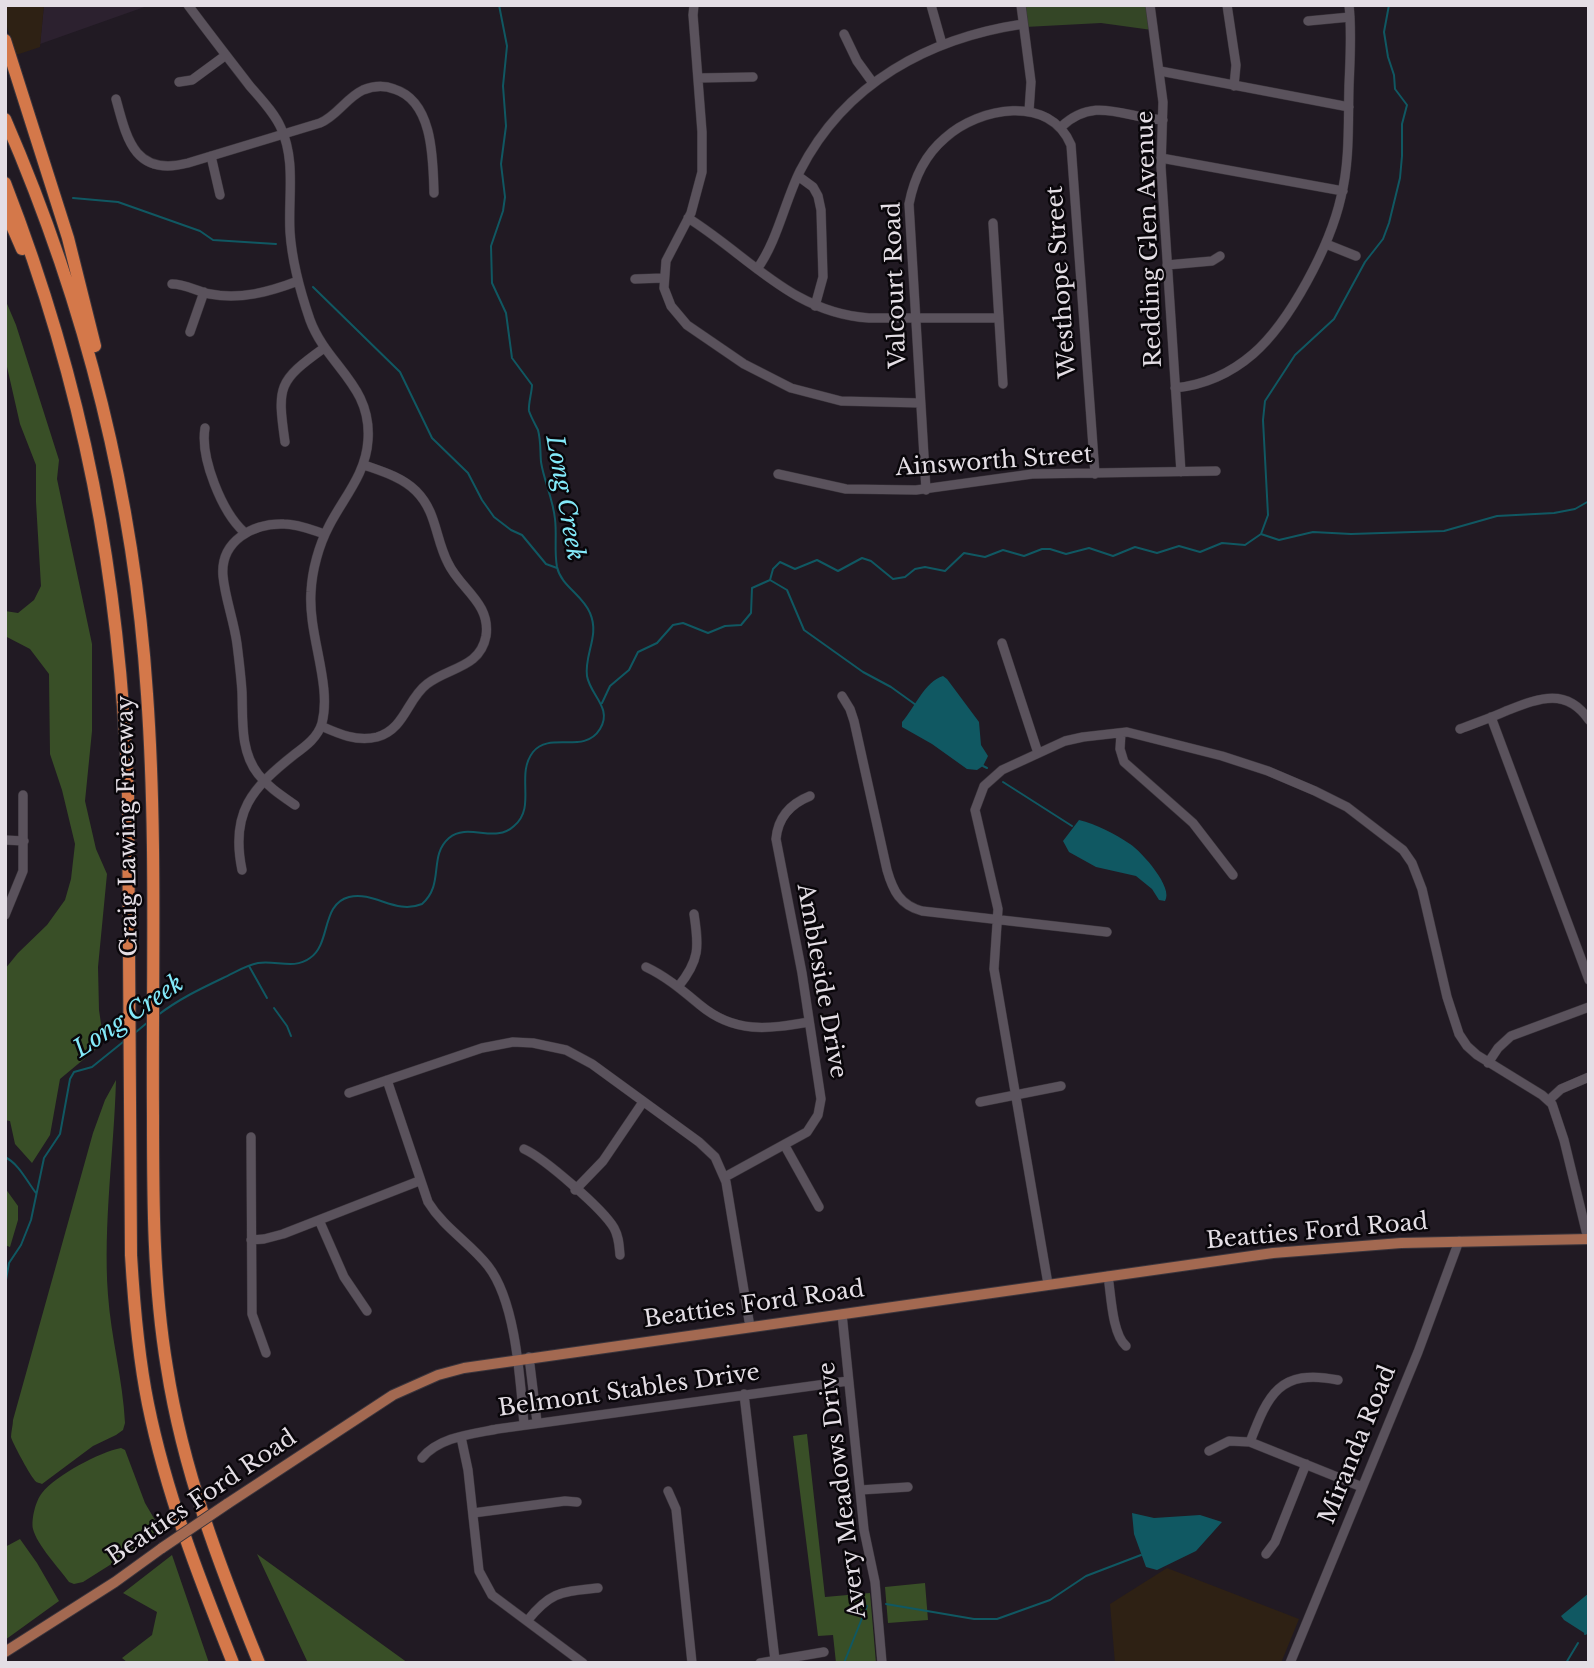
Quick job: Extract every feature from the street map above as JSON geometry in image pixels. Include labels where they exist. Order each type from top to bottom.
[{"type":"highway","points":[[5,40],[68,237],[95,348],[102,402]]},
{"type":"highway","name":"Craig Lawing Freeway","points":[[5,119],[64,272],[102,402],[125,516],[144,646],[151,775],[155,1245],[158,1295],[167,1370],[180,1436],[198,1502],[228,1588],[259,1663]]},
{"type":"highway","name":"Craig Lawing Freeway","points":[[5,183],[30,247],[56,328],[90,462],[117,628],[128,795],[131,1255],[134,1302],[148,1403],[179,1519],[233,1663]]},
{"type":"highway","points":[[5,210],[56,328]]},
{"type":"main road","name":"Beatties Ford Road","points":[[5,1652],[115,1582],[362,1413],[413,1385],[464,1368],[1273,1253],[1459,1241],[1588,1239]]},
{"type":"street","points":[[188,5],[276,119],[283,134],[291,172],[290,229],[298,281],[311,322],[324,348],[351,380],[365,407],[368,439],[364,465],[325,534],[314,569],[310,599],[312,631],[325,697],[321,726],[305,746],[263,780],[247,804],[238,841],[242,870]]},
{"type":"street","points":[[694,5],[703,145],[702,172],[688,218],[669,252],[663,278],[671,306],[687,325],[754,371],[780,384],[841,401],[920,403]]},
{"type":"street","points":[[931,5],[942,44]]},
{"type":"street","points":[[1021,5],[1031,82],[1029,111],[1043,114],[1061,127],[1079,114],[1098,109],[1163,120]]},
{"type":"street","name":"Redding Glen Avenue","points":[[1150,5],[1160,71],[1163,120],[1161,158],[1181,472]]},
{"type":"street","points":[[1227,5],[1236,65],[1234,86]]},
{"type":"street","points":[[1175,388],[1209,381],[1238,366],[1255,353],[1304,287],[1326,244],[1343,191],[1348,153],[1349,5]]},
{"type":"street","points":[[1308,20],[1350,17]]},
{"type":"street","points":[[757,269],[798,176],[830,125],[873,83],[900,64],[942,44],[988,30],[1023,24]]},
{"type":"street","points":[[844,34],[857,61],[873,83]]},
{"type":"street","points":[[179,82],[192,80],[226,55]]},
{"type":"street","points":[[1160,71],[1349,107]]},
{"type":"street","points":[[698,78],[753,77]]},
{"type":"street","points":[[116,99],[128,140],[135,152],[165,167],[211,156],[327,120],[362,90],[381,86],[399,90],[414,99],[424,116],[434,192]]},
{"type":"street","name":"Valcourt Road","points":[[926,490],[908,216],[912,190],[921,166],[944,138],[965,124],[989,115],[1029,111]]},
{"type":"street","name":"Westhope Street","points":[[1061,127],[1071,145],[1074,161],[1095,474]]},
{"type":"street","points":[[211,156],[220,195]]},
{"type":"street","points":[[1161,158],[1343,191]]},
{"type":"street","points":[[798,176],[813,187],[820,200],[823,277],[815,306]]},
{"type":"street","points":[[688,218],[792,295],[836,313],[859,317],[999,318]]},
{"type":"street","points":[[993,223],[1003,384]]},
{"type":"street","points":[[1326,244],[1356,256]]},
{"type":"street","points":[[1167,265],[1212,261],[1220,256]]},
{"type":"street","points":[[635,279],[663,278]]},
{"type":"street","points":[[172,284],[230,297],[246,296],[298,281]]},
{"type":"street","points":[[190,331],[204,292]]},
{"type":"street","points":[[285,442],[280,409],[282,388],[294,370],[324,348]]},
{"type":"street","points":[[205,428],[204,446],[214,482],[244,532]]},
{"type":"street","points":[[321,726],[360,739],[388,732],[399,722],[419,690],[433,680],[470,663],[481,650],[486,637],[486,621],[482,608],[449,566],[427,505],[407,484],[364,465]]},
{"type":"street","name":"Ainsworth Street","points":[[778,474],[846,489],[926,490],[1032,474],[1216,471]]},
{"type":"street","points":[[295,805],[263,780],[250,761],[245,747],[239,659],[223,577],[230,547],[244,532],[285,524],[325,534]]},
{"type":"street","points":[[1002,643],[1038,753]]},
{"type":"street","points":[[842,696],[854,721],[887,870],[897,895],[912,909],[1107,932]]},
{"type":"street","points":[[1460,729],[1536,699],[1553,698],[1569,702],[1589,720]]},
{"type":"street","points":[[1491,717],[1589,980]]},
{"type":"street","points":[[1121,733],[1120,749],[1124,762],[1193,823],[1233,876]]},
{"type":"street","points":[[1048,1284],[994,969],[998,909],[977,823],[977,799],[984,786],[997,774],[1038,753],[1083,737],[1121,733],[1149,736],[1268,771],[1348,807],[1403,850],[1412,863],[1422,889],[1454,1024],[1467,1046],[1488,1063],[1549,1100],[1555,1109],[1588,1239]]},
{"type":"street","points":[[5,915],[23,871],[23,795]]},
{"type":"street","name":"Ambleside Drive","points":[[725,1177],[785,1146],[811,1128],[820,1108],[819,1080],[776,839],[779,823],[786,813],[799,800],[810,796]]},
{"type":"street","points":[[5,840],[24,841]]},
{"type":"street","points":[[678,986],[691,970],[698,952],[694,914]]},
{"type":"street","points":[[646,967],[678,986],[709,1012],[742,1026],[765,1028],[809,1022]]},
{"type":"street","points":[[1488,1063],[1498,1048],[1511,1036],[1589,1007]]},
{"type":"street","points":[[349,1093],[482,1048],[513,1042],[558,1048],[576,1055],[715,1157],[725,1177],[750,1326]]},
{"type":"street","points":[[1549,1100],[1561,1089],[1589,1077]]},
{"type":"street","points":[[387,1080],[428,1202],[495,1276],[524,1358],[537,1422]]},
{"type":"street","points":[[979,1102],[1062,1086]]},
{"type":"street","points":[[575,1190],[603,1161],[643,1102]]},
{"type":"street","points":[[251,1137],[252,1314],[266,1353]]},
{"type":"street","points":[[785,1146],[819,1207]]},
{"type":"street","points":[[524,1149],[539,1158],[608,1220],[618,1236],[620,1255]]},
{"type":"street","points":[[251,1240],[274,1237],[419,1181]]},
{"type":"street","points":[[319,1220],[344,1277],[367,1311]]},
{"type":"street","name":"Miranda Road","points":[[1290,1663],[1422,1340],[1459,1241]]},
{"type":"street","points":[[1108,1276],[1116,1330],[1126,1346]]},
{"type":"street","name":"Avery Meadows Drive","points":[[842,1314],[864,1530],[875,1582],[882,1663]]},
{"type":"street","points":[[524,1358],[524,1424]]},
{"type":"street","points":[[1250,1442],[1264,1405],[1278,1388],[1297,1380],[1338,1380]]},
{"type":"street","name":"Belmont Stables Drive","points":[[422,1458],[437,1445],[461,1437],[524,1424],[848,1381]]},
{"type":"street","points":[[744,1394],[775,1660]]},
{"type":"street","points":[[461,1437],[468,1470],[479,1571],[487,1587],[492,1595],[583,1663]]},
{"type":"street","points":[[1209,1451],[1229,1441],[1250,1442],[1362,1487]]},
{"type":"street","points":[[1266,1554],[1275,1542],[1306,1464]]},
{"type":"street","points":[[860,1490],[908,1487]]},
{"type":"street","points":[[668,1491],[676,1509],[692,1663]]},
{"type":"street","points":[[473,1513],[565,1501],[578,1503]]},
{"type":"street","points":[[527,1621],[540,1605],[551,1597],[598,1588]]},
{"type":"street","points":[[760,1663],[824,1652]]},
{"type":"shaded area","points":[[5,5],[44,5],[40,47],[16,55],[5,21]]},
{"type":"shaded area","points":[[44,5],[150,5],[40,44]]},
{"type":"shaded area","points":[[1167,1568],[1299,1619],[1281,1663],[1115,1663],[1110,1604]]},
{"type":"green space","points":[[1022,5],[1148,5],[1152,30],[1101,23],[1025,27]]},
{"type":"green space","points":[[5,299],[16,325],[59,460],[57,479],[92,644],[92,731],[85,801],[96,849],[107,874],[98,967],[102,1044],[60,1079],[50,1135],[32,1163],[15,1144],[10,1121],[5,1120],[5,969],[47,925],[65,900],[71,879],[75,844],[50,754],[49,674],[30,649],[5,636],[5,611],[18,613],[34,600],[41,586],[36,465],[20,424],[5,358]]},
{"type":"green space","points":[[116,1080],[107,1268],[125,1423],[123,1430],[93,1446],[42,1484],[34,1480],[12,1440],[13,1420],[93,1133],[105,1100]]},
{"type":"green space","points":[[5,1188],[18,1206],[18,1220],[10,1247],[5,1245]]},
{"type":"green space","points":[[807,1434],[825,1597],[870,1593],[876,1663],[836,1663],[833,1635],[818,1636],[793,1436]]},
{"type":"green space","points":[[121,1448],[125,1450],[145,1503],[162,1532],[83,1582],[74,1584],[69,1582],[35,1535],[33,1515],[36,1505],[49,1486],[68,1472],[102,1454]]},
{"type":"green space","points":[[20,1539],[59,1601],[5,1640],[5,1547]]},
{"type":"green space","points":[[257,1554],[408,1663],[308,1663]]},
{"type":"green space","points":[[172,1555],[209,1663],[128,1663],[122,1658],[152,1635],[157,1612],[123,1593]]},
{"type":"green space","points":[[925,1583],[928,1620],[888,1623],[885,1587]]},
{"type":"water","points":[[943,676],[979,722],[981,745],[988,756],[983,766],[977,770],[967,769],[902,727],[902,722],[925,689]]},
{"type":"water","points":[[1079,820],[1105,830],[1135,848],[1161,879],[1167,895],[1165,901],[1159,900],[1152,889],[1136,876],[1096,867],[1069,852],[1063,841]]},
{"type":"water","points":[[1132,1513],[1154,1518],[1200,1515],[1222,1522],[1196,1551],[1157,1570],[1146,1567],[1134,1534]]},
{"type":"water","points":[[1589,1593],[1589,1636],[1561,1616]]},
{"type":"waterway","name":"Long Creek","points":[[158,1015],[190,995],[249,965],[265,962],[304,962],[317,952],[334,908],[349,897],[368,897],[403,907],[422,904],[433,888],[439,853],[449,838],[464,832],[507,831],[521,818],[524,810],[526,771],[533,752],[548,743],[585,741],[593,737],[603,721],[602,708],[587,676],[593,621],[587,607],[559,574],[554,512],[542,469],[540,438],[529,411],[532,385],[512,358],[506,313],[492,283],[491,246],[505,197],[501,164],[506,126],[503,86],[507,46],[499,5]]},
{"type":"waterway","points":[[770,580],[773,569],[780,562],[795,569],[817,560],[838,571],[862,558],[871,561],[893,579],[905,577],[915,569],[925,567],[945,571],[964,553],[985,557],[1003,550],[1024,556],[1042,549],[1066,554],[1089,548],[1113,556],[1135,547],[1157,553],[1179,546],[1200,552],[1222,543],[1245,545],[1261,534],[1268,515],[1263,420],[1265,401],[1295,355],[1334,319],[1365,262],[1383,239],[1400,178],[1402,124],[1407,105],[1395,89],[1388,57],[1384,32],[1389,5]]},
{"type":"waterway","points":[[73,198],[118,202],[200,231],[213,240],[276,244]]},
{"type":"waterway","points":[[313,287],[400,372],[432,438],[468,473],[494,517],[522,535],[546,564],[557,568]]},
{"type":"waterway","points":[[1261,534],[1279,540],[1313,532],[1351,534],[1444,531],[1497,516],[1554,513],[1575,509],[1589,501]]},
{"type":"waterway","points":[[602,703],[610,686],[629,670],[638,652],[657,643],[673,625],[683,623],[708,633],[725,626],[741,625],[751,613],[752,588],[770,580],[787,590],[804,630],[916,705]]},
{"type":"waterway","points":[[983,766],[987,768]]},
{"type":"waterway","points":[[1003,782],[1072,826]]},
{"type":"waterway","points":[[249,966],[267,998]]},
{"type":"waterway","points":[[274,1008],[291,1036]]},
{"type":"waterway","name":"Long Creek","points":[[136,1032],[148,1022]]},
{"type":"waterway","name":"Long Creek","points":[[5,1285],[9,1263],[21,1245],[31,1220],[44,1158],[60,1134],[70,1079],[74,1072],[92,1067],[123,1042]]},
{"type":"waterway","points":[[5,1157],[18,1168],[36,1193]]},
{"type":"waterway","points":[[886,1604],[974,1619],[997,1619],[1050,1600],[1086,1576],[1141,1555]]},
{"type":"waterway","points":[[844,1663],[867,1606]]},
{"type":"waterway","points":[[1585,1634],[1589,1627]]},
{"type":"waterway","points":[[1566,1663],[1578,1643]]}]
